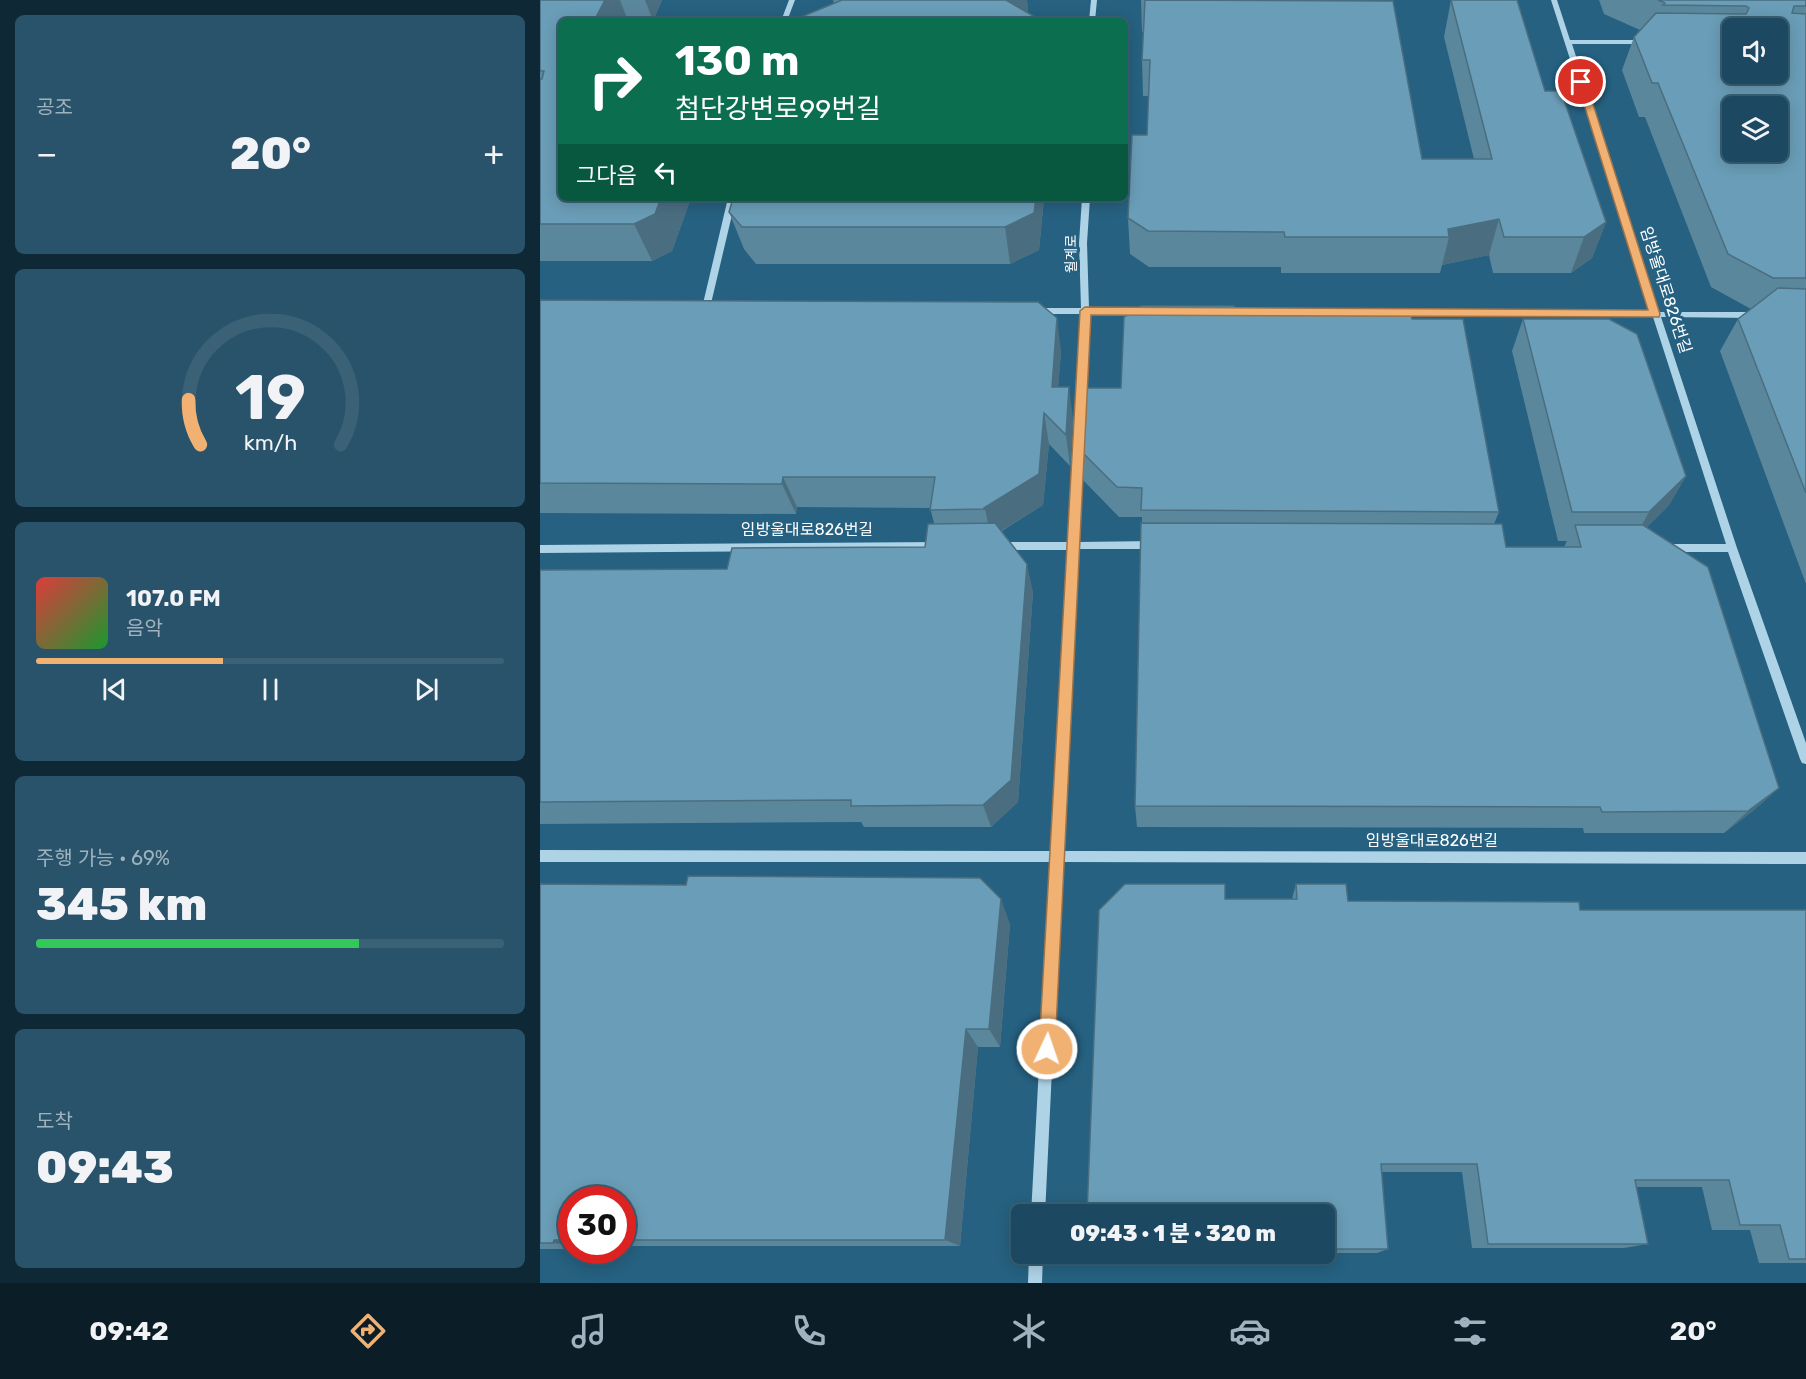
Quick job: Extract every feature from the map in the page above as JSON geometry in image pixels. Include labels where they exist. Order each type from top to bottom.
[{"type":"street","points":[[785,18],[792,0]]},
{"type":"street","points":[[1092,18],[1094,0]]},
{"type":"street","name":"임방울대로826번길","points":[[1554,0],[1732,548],[1806,759]]},
{"type":"street","points":[[1568,42],[1650,42]]},
{"type":"street","points":[[705,312],[731,201]]},
{"type":"street","name":"월계로","points":[[1085,311],[1083,243],[1086,201]]},
{"type":"street","points":[[1026,311],[1156,311]]},
{"type":"street","points":[[1039,1204],[1085,311]]},
{"type":"street","points":[[693,312],[717,312]]},
{"type":"street","points":[[1394,313],[1761,315]]},
{"type":"street","name":"임방울대로826번길","points":[[540,549],[956,546]]},
{"type":"street","points":[[991,546],[1170,546]]},
{"type":"street","points":[[1649,548],[1732,548]]},
{"type":"street","name":"임방울대로826번길","points":[[540,856],[1806,858]]},
{"type":"street","points":[[1035,1283],[1036,1264]]},
{"type":"building","points":[[540,0],[605,0],[596,18],[558,18],[558,201],[660,201],[655,214],[634,224],[540,224],[540,79],[544,71],[540,71]]},
{"type":"building","points":[[842,0],[1006,0],[1037,18],[802,18],[801,17]]},
{"type":"building","points":[[1145,0],[1393,1],[1422,159],[1492,159],[1451,0],[1517,0],[1545,91],[1561,91],[1606,222],[1584,237],[1504,237],[1499,219],[1448,229],[1449,237],[1285,237],[1284,232],[1148,231],[1128,218],[1132,135],[1147,135],[1150,60],[1142,60]]},
{"type":"building","points":[[1658,0],[1806,0],[1806,6],[1794,6],[1792,13],[1806,14],[1806,278],[1773,278],[1728,254],[1658,83],[1652,83],[1634,37],[1656,13],[1746,14],[1749,8],[1746,6],[1663,5],[1665,3]]},
{"type":"building","points":[[732,201],[1036,201],[1034,213],[1005,227],[742,227],[729,212]]},
{"type":"building","points":[[1778,288],[1806,289],[1806,493],[1738,319]]},
{"type":"building","points":[[540,300],[1038,302],[1057,318],[1052,387],[1069,387],[1066,435],[1044,413],[1039,474],[985,509],[930,510],[935,477],[783,477],[782,484],[540,483]]},
{"type":"building","points":[[1141,306],[1234,306],[1234,310],[1410,310],[1412,319],[1463,319],[1499,512],[1141,510],[1142,488],[1117,487],[1080,450],[1083,388],[1121,388],[1124,317]]},
{"type":"building","points":[[1523,319],[1609,319],[1637,334],[1686,476],[1649,512],[1572,512]]},
{"type":"building","points":[[995,523],[1027,564],[1011,780],[983,805],[851,806],[851,800],[540,802],[540,570],[727,569],[732,548],[925,547],[928,524]]},
{"type":"building","points":[[1141,523],[1502,524],[1506,547],[1581,547],[1575,525],[1643,525],[1708,567],[1779,788],[1748,811],[1602,812],[1600,807],[1135,806]]},
{"type":"building","points":[[688,876],[980,878],[1001,899],[989,1029],[966,1029],[945,1240],[636,1240],[636,1186],[558,1186],[558,1240],[554,1240],[553,1243],[540,1243],[540,884],[686,885]]},
{"type":"building","points":[[1125,884],[1225,884],[1225,899],[1297,899],[1296,884],[1346,884],[1348,901],[1579,902],[1580,910],[1806,910],[1806,1259],[1789,1259],[1780,1225],[1740,1225],[1729,1180],[1635,1180],[1648,1244],[1488,1244],[1477,1164],[1381,1164],[1388,1249],[1335,1249],[1335,1204],[1087,1204],[1099,910]]},
{"type":"route","points":[[1047,1049],[1085,311],[1655,314],[1581,82]]}]
